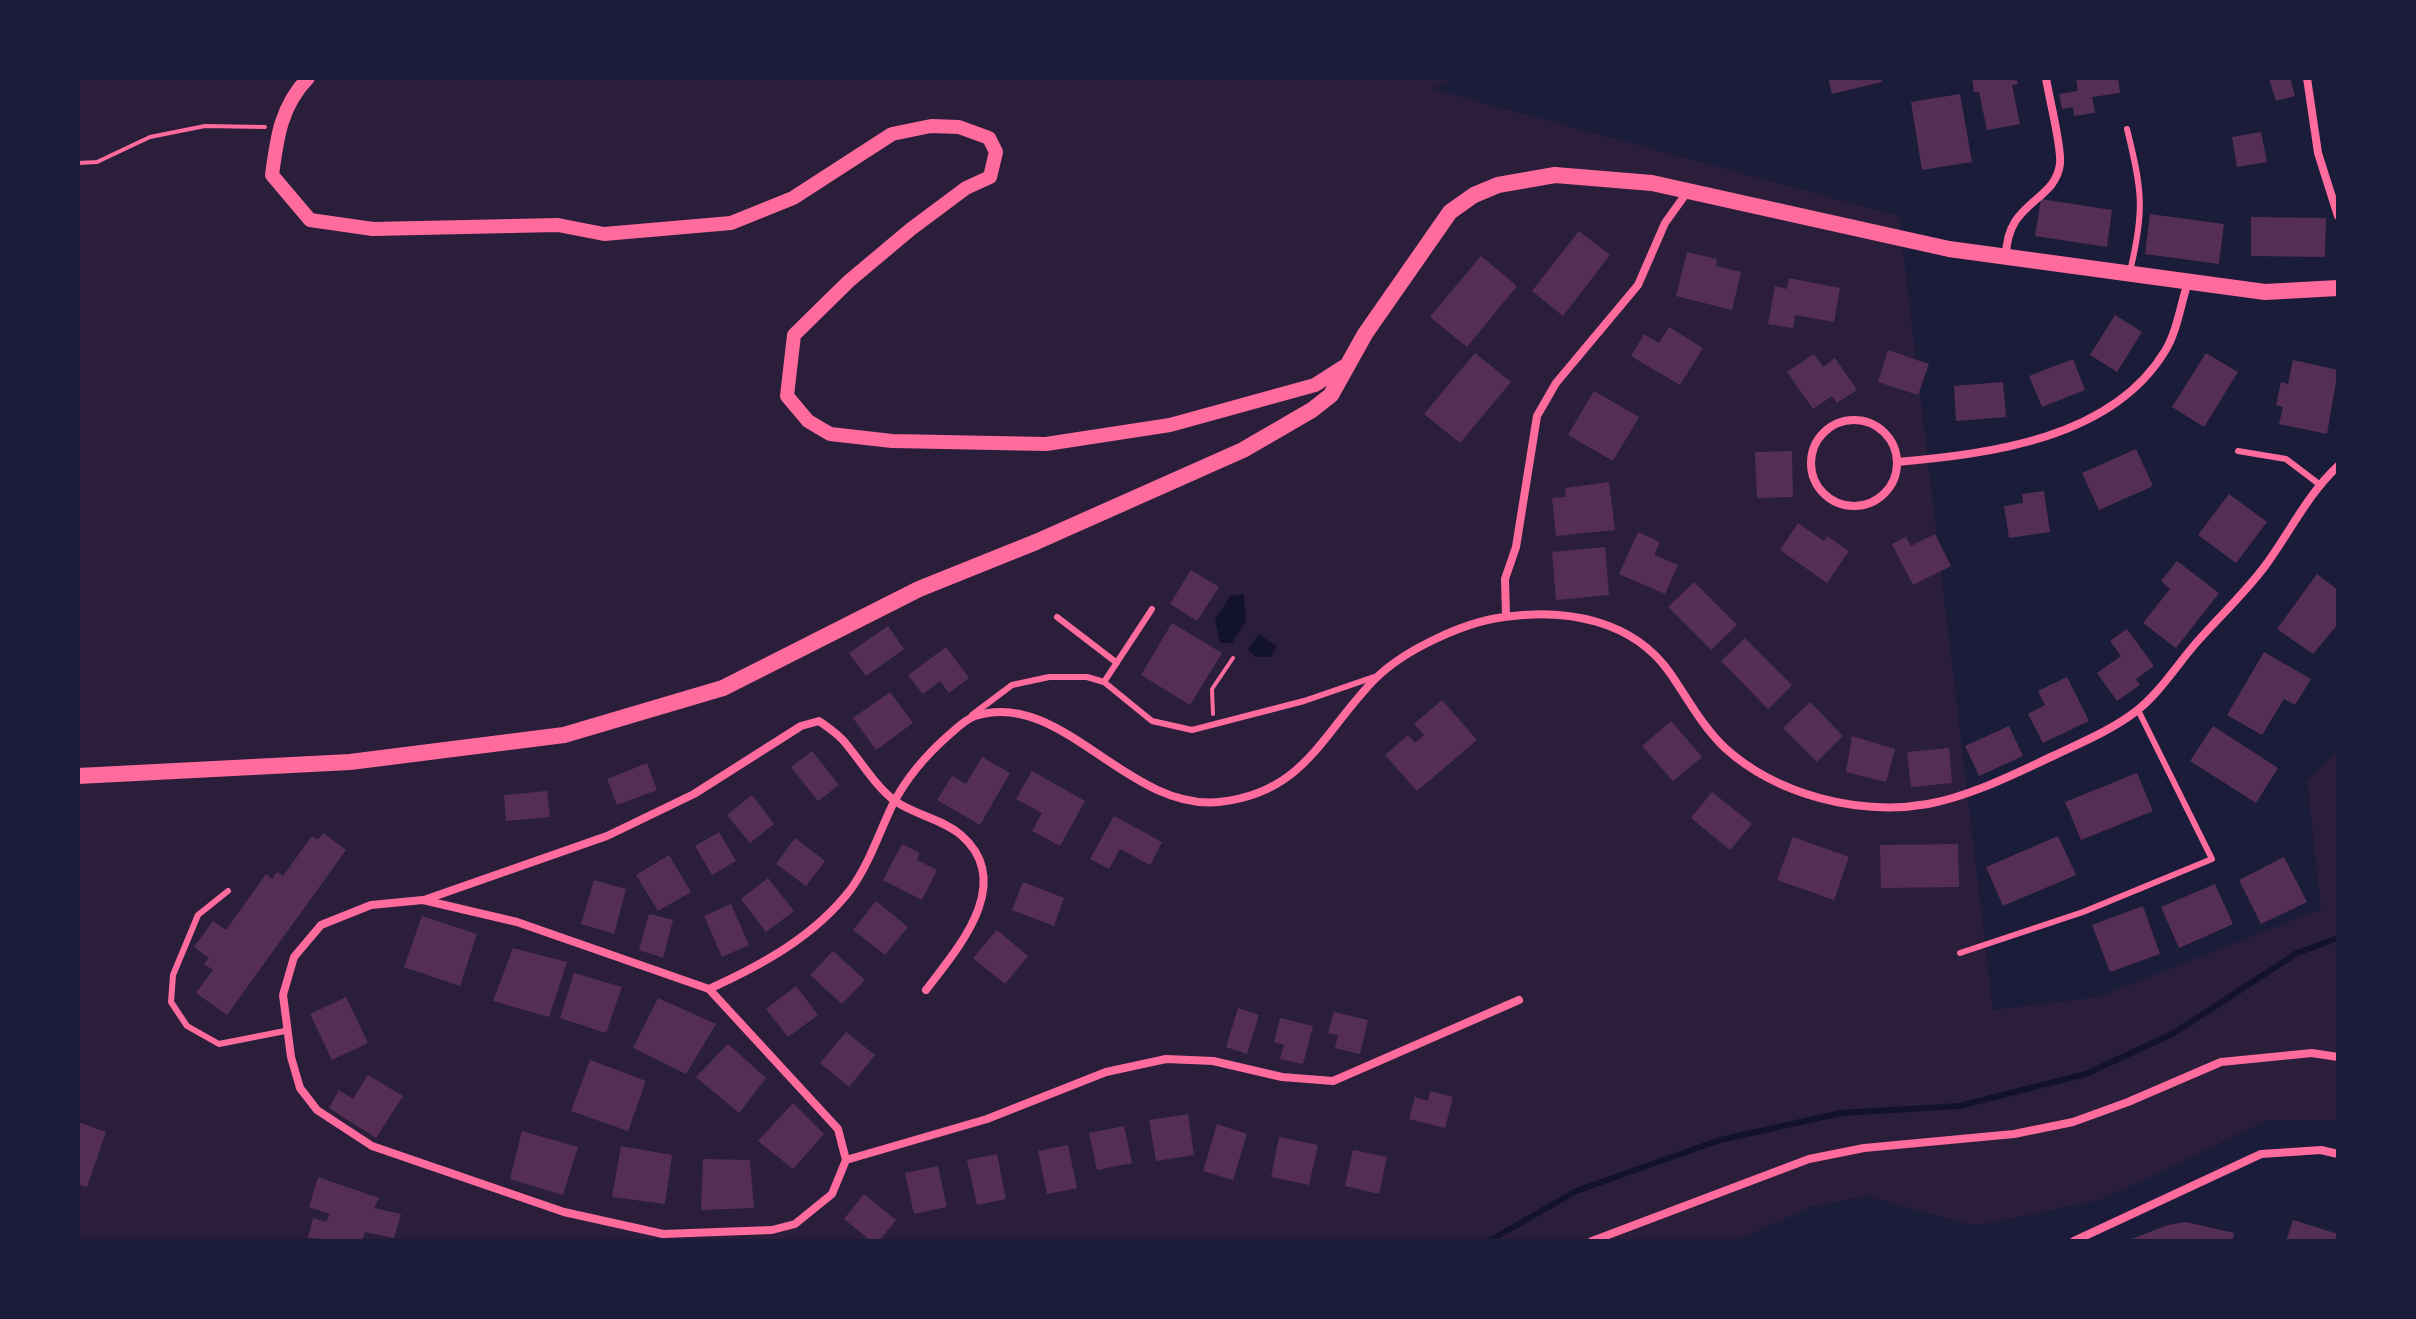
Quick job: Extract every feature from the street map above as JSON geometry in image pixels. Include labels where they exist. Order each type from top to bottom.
[{"type":"main road","points":[[78,776],[365,760],[564,735],[673,706],[723,688],[919,589],[1109,511],[1243,450],[1331,395],[1343,367],[1450,212],[1474,195],[1498,185],[1555,175],[1652,183],[1852,230],[2006,257],[2265,292],[2338,288]]},
{"type":"street","points":[[308,78],[295,90],[278,129],[272,175],[310,220],[373,229],[558,225],[604,234],[731,223],[793,198],[892,134],[931,126],[959,127],[989,138],[996,152],[990,177],[966,188],[911,229],[849,281],[794,335],[787,396],[808,421],[830,434],[892,441],[1046,444],[1170,425],[1315,385],[1343,367]]},
{"type":"street","points":[[2006,257],[2006,238],[2013,220],[2050,186],[2060,164],[2046,78]]},
{"type":"street","points":[[2307,78],[2318,153],[2338,216]]},
{"type":"street","points":[[1506,616],[1505,579],[1516,547],[1537,416],[1556,383],[1638,285],[1665,223],[1688,191]]},
{"type":"street","points":[[1897,462],[2016,448],[2071,427],[2134,391],[2166,350],[2188,281]]},
{"type":"street","points":[[1846,420],[1871,423],[1881,429],[1890,438],[1897,462],[1896,474],[1884,494],[1863,505],[1839,503],[1828,497],[1814,477],[1811,466],[1817,442],[1834,425],[1846,420]]},
{"type":"street","points":[[709,989],[752,969],[795,942],[828,915],[854,885],[895,800],[918,766],[970,717],[1004,711],[1035,716],[1131,778],[1188,802],[1212,803],[1249,798],[1281,785],[1319,748],[1378,676],[1448,633],[1506,616],[1577,617],[1609,624],[1638,638],[1666,668],[1710,732],[1730,752],[1801,793],[1853,805],[1928,804],[1980,788],[2101,733],[2138,710],[2263,569],[2319,484],[2338,466]]},
{"type":"street","points":[[423,900],[517,922],[709,989],[838,1129],[846,1160],[832,1194],[795,1224],[772,1230],[704,1235],[663,1234],[564,1212],[372,1146],[317,1110],[300,1088],[285,1031],[283,995],[294,957],[321,925],[371,905],[423,900],[607,836],[694,794],[801,726],[819,721],[845,741],[895,800],[960,835],[974,851],[985,874],[983,896],[968,935],[926,990]]},
{"type":"street","points":[[846,1160],[987,1119],[1106,1072],[1166,1059],[1213,1061],[1282,1077],[1333,1081],[1519,1000]]},
{"type":"street","points":[[1592,1241],[1809,1159],[1864,1148],[2014,1134],[2073,1122],[2221,1062],[2312,1053],[2338,1057]]},
{"type":"street","points":[[2074,1241],[2261,1154],[2321,1150],[2338,1154]]},
{"type":"lane","points":[[2127,129],[2142,190],[2139,234],[2129,275]]},
{"type":"lane","points":[[2238,451],[2286,459],[2319,484]]},
{"type":"lane","points":[[1104,682],[1152,609]]},
{"type":"lane","points":[[1057,617],[1117,663]]},
{"type":"lane","points":[[970,717],[1012,685],[1049,677],[1087,677],[1104,682],[1152,721],[1192,730],[1212,727],[1378,676]]},
{"type":"lane","points":[[1960,953],[2083,912],[2212,859],[2138,710]]},
{"type":"lane","points":[[228,891],[198,915],[173,975],[171,1002],[187,1026],[219,1044],[285,1031]]},
{"type":"path","points":[[78,163],[97,162],[150,137],[205,126],[278,129]]},
{"type":"path","points":[[1212,727],[1212,689],[1233,658]]},
{"type":"shaded area","points":[[78,78],[1458,78],[1432,89],[1899,216],[1993,1010],[2099,997],[2321,909],[2307,781],[2338,750],[2338,1120],[2268,1120],[2103,1199],[1975,1226],[1866,1196],[1810,1207],[1737,1241],[78,1241]]},
{"type":"shaded area","points":[[1244,594],[1246,621],[1232,643],[1220,643],[1215,620],[1230,596]]},
{"type":"shaded area","points":[[1259,634],[1277,647],[1270,657],[1256,657],[1248,650]]},
{"type":"building","points":[[1828,78],[1881,78],[1882,82],[1832,94]]},
{"type":"building","points":[[1972,78],[2016,78],[2018,84],[2012,85],[2020,124],[1987,130],[1979,92],[1974,92]]},
{"type":"building","points":[[2076,78],[2118,78],[2120,93],[2092,97],[2095,113],[2074,116],[2073,107],[2062,109],[2059,94],[2078,91]]},
{"type":"building","points":[[2290,78],[2295,96],[2276,101],[2269,79]]},
{"type":"building","points":[[1960,94],[1972,162],[1922,170],[1911,102]]},
{"type":"building","points":[[2261,132],[2267,162],[2237,167],[2232,137]]},
{"type":"building","points":[[2041,199],[2112,210],[2107,247],[2035,236]]},
{"type":"building","points":[[2150,214],[2224,224],[2219,264],[2145,254]]},
{"type":"building","points":[[2251,217],[2326,218],[2325,257],[2251,256]]},
{"type":"building","points":[[1579,231],[1610,255],[1563,316],[1532,291]]},
{"type":"building","points":[[1687,252],[1717,259],[1716,266],[1741,272],[1732,310],[1676,296]]},
{"type":"building","points":[[1481,256],[1517,286],[1467,347],[1430,317]]},
{"type":"building","points":[[1789,278],[1840,288],[1834,322],[1795,315],[1793,328],[1768,324],[1775,286],[1787,289]]},
{"type":"building","points":[[2115,315],[2142,332],[2117,372],[2090,355]]},
{"type":"building","points":[[1669,327],[1703,348],[1680,385],[1631,356],[1644,334],[1659,343]]},
{"type":"building","points":[[1888,350],[1929,364],[1918,395],[1878,382]]},
{"type":"building","points":[[1475,353],[1511,382],[1460,443],[1424,414]]},
{"type":"building","points":[[2206,353],[2238,372],[2204,427],[2172,407]]},
{"type":"building","points":[[1814,354],[1823,367],[1835,358],[1857,390],[1837,403],[1832,396],[1813,409],[1787,372]]},
{"type":"building","points":[[2073,359],[2085,390],[2042,407],[2029,376]]},
{"type":"building","points":[[2293,360],[2338,370],[2327,434],[2279,424],[2283,407],[2276,405],[2281,382],[2288,384]]},
{"type":"building","points":[[2003,382],[2006,417],[1956,421],[1954,386]]},
{"type":"building","points":[[1594,391],[1639,417],[1613,461],[1568,435]]},
{"type":"building","points":[[2136,449],[2153,486],[2099,510],[2082,473]]},
{"type":"building","points":[[1792,451],[1793,497],[1757,498],[1755,452]]},
{"type":"building","points":[[1609,482],[1615,530],[1556,536],[1552,498],[1566,497],[1565,488]]},
{"type":"building","points":[[2044,491],[2050,532],[2009,538],[2004,506],[2023,503],[2022,494]]},
{"type":"building","points":[[2229,494],[2267,522],[2236,563],[2198,535]]},
{"type":"building","points":[[1798,523],[1824,541],[1827,536],[1849,551],[1827,583],[1780,550]]},
{"type":"building","points":[[1638,532],[1660,542],[1654,555],[1678,565],[1665,594],[1619,574]]},
{"type":"building","points":[[1935,534],[1951,566],[1913,585],[1892,544],[1906,537],[1911,546]]},
{"type":"building","points":[[1605,547],[1609,595],[1556,600],[1552,552]]},
{"type":"building","points":[[2177,561],[2219,593],[2176,648],[2143,623],[2170,589],[2161,581]]},
{"type":"building","points":[[1191,570],[1219,587],[1197,621],[1170,604]]},
{"type":"building","points":[[2317,574],[2338,590],[2338,624],[2313,654],[2277,629]]},
{"type":"building","points":[[1694,582],[1737,625],[1711,650],[1668,607]]},
{"type":"building","points":[[1172,623],[1222,653],[1190,705],[1141,675]]},
{"type":"building","points":[[888,626],[904,649],[866,676],[849,653]]},
{"type":"building","points":[[2127,629],[2154,666],[2136,679],[2140,685],[2117,701],[2097,673],[2121,656],[2110,641]]},
{"type":"building","points":[[1745,638],[1792,685],[1768,709],[1721,661]]},
{"type":"building","points":[[946,647],[969,678],[949,693],[940,681],[923,694],[908,675]]},
{"type":"building","points":[[2264,652],[2311,679],[2295,705],[2284,699],[2262,735],[2227,715]]},
{"type":"building","points":[[2067,677],[2089,721],[2043,743],[2028,714],[2045,705],[2038,691]]},
{"type":"building","points":[[890,692],[913,723],[876,750],[853,718]]},
{"type":"building","points":[[1442,700],[1477,740],[1417,791],[1385,755],[1408,735],[1415,743],[1424,735],[1414,724]]},
{"type":"building","points":[[1810,702],[1843,736],[1817,762],[1783,728]]},
{"type":"building","points":[[1671,721],[1702,757],[1673,781],[1642,746]]},
{"type":"building","points":[[2009,726],[2023,756],[1979,776],[1965,746]]},
{"type":"building","points":[[2213,726],[2278,768],[2256,803],[2190,761]]},
{"type":"building","points":[[1852,736],[1895,749],[1886,782],[1846,772]]},
{"type":"building","points":[[1949,748],[1952,783],[1911,787],[1907,752]]},
{"type":"building","points":[[812,751],[839,785],[818,801],[791,767]]},
{"type":"building","points":[[982,757],[1010,773],[980,825],[937,800],[952,776],[966,784]]},
{"type":"building","points":[[647,763],[657,790],[617,805],[607,779]]},
{"type":"building","points":[[1032,771],[1085,801],[1060,846],[1032,831],[1042,813],[1016,799]]},
{"type":"building","points":[[2137,773],[2153,811],[2081,840],[2065,802]]},
{"type":"building","points":[[547,791],[550,817],[506,821],[504,795]]},
{"type":"building","points":[[1712,792],[1752,824],[1730,850],[1691,818]]},
{"type":"building","points":[[752,795],[774,824],[750,843],[727,815]]},
{"type":"building","points":[[1114,816],[1162,842],[1150,865],[1120,849],[1109,869],[1090,859]]},
{"type":"building","points":[[719,832],[736,861],[712,875],[695,846]]},
{"type":"building","points":[[323,833],[346,850],[227,1015],[196,993],[213,970],[204,964],[209,958],[194,947],[213,921],[226,930],[266,874],[272,879],[277,872],[283,876],[312,836],[318,840]]},
{"type":"building","points":[[2058,836],[2076,875],[2003,906],[1986,867]]},
{"type":"building","points":[[1793,837],[1849,857],[1834,900],[1777,880]]},
{"type":"building","points":[[795,838],[825,861],[806,886],[776,864]]},
{"type":"building","points":[[902,844],[920,853],[917,860],[937,870],[922,900],[883,880]]},
{"type":"building","points":[[1958,844],[1959,887],[1881,888],[1880,845]]},
{"type":"building","points":[[669,855],[691,892],[658,911],[636,875]]},
{"type":"building","points":[[2284,857],[2307,902],[2261,924],[2239,880]]},
{"type":"building","points":[[768,878],[794,911],[766,932],[741,899]]},
{"type":"building","points":[[594,880],[626,889],[614,934],[581,924]]},
{"type":"building","points":[[1023,882],[1064,898],[1054,926],[1012,910]]},
{"type":"building","points":[[2215,884],[2233,924],[2179,948],[2161,907]]},
{"type":"building","points":[[876,901],[908,927],[885,955],[853,930]]},
{"type":"building","points":[[731,904],[749,945],[722,957],[704,916]]},
{"type":"building","points":[[2143,906],[2160,954],[2110,972],[2092,925]]},
{"type":"building","points":[[649,914],[673,920],[663,958],[639,950]]},
{"type":"building","points":[[422,916],[477,934],[460,986],[404,967]]},
{"type":"building","points":[[997,930],[1028,956],[1005,984],[973,958]]},
{"type":"building","points":[[513,948],[567,962],[549,1017],[493,1001]]},
{"type":"building","points":[[833,951],[865,980],[842,1004],[810,975]]},
{"type":"building","points":[[574,973],[622,987],[606,1033],[560,1018]]},
{"type":"building","points":[[796,986],[818,1015],[788,1037],[766,1009]]},
{"type":"building","points":[[346,997],[368,1043],[332,1060],[310,1014]]},
{"type":"building","points":[[658,998],[716,1024],[686,1074],[633,1048]]},
{"type":"building","points":[[1238,1008],[1259,1015],[1247,1054],[1226,1047]]},
{"type":"building","points":[[1334,1012],[1368,1020],[1360,1054],[1335,1048],[1338,1035],[1328,1033]]},
{"type":"building","points":[[1280,1018],[1313,1026],[1303,1064],[1280,1059],[1284,1045],[1274,1042]]},
{"type":"building","points":[[846,1032],[875,1055],[849,1087],[820,1063]]},
{"type":"building","points":[[728,1044],[766,1078],[739,1113],[696,1077]]},
{"type":"building","points":[[590,1060],[646,1081],[628,1131],[571,1111]]},
{"type":"building","points":[[368,1075],[403,1096],[376,1138],[329,1108],[339,1090],[353,1099]]},
{"type":"building","points":[[1430,1091],[1453,1097],[1445,1128],[1409,1119],[1415,1097],[1428,1101]]},
{"type":"building","points":[[793,1103],[824,1134],[793,1169],[758,1141]]},
{"type":"building","points":[[1188,1114],[1194,1155],[1156,1161],[1149,1120]]},
{"type":"building","points":[[78,1122],[106,1132],[87,1187],[78,1184]]},
{"type":"building","points":[[1217,1124],[1247,1134],[1233,1180],[1203,1171]]},
{"type":"building","points":[[1124,1126],[1132,1163],[1097,1170],[1089,1133]]},
{"type":"building","points":[[522,1131],[578,1147],[563,1195],[510,1179]]},
{"type":"building","points":[[1279,1137],[1318,1145],[1309,1185],[1271,1177]]},
{"type":"building","points":[[1068,1145],[1077,1188],[1047,1194],[1038,1151]]},
{"type":"building","points":[[621,1146],[672,1155],[665,1204],[612,1197]]},
{"type":"building","points":[[1353,1150],[1387,1157],[1379,1194],[1345,1186]]},
{"type":"building","points":[[997,1154],[1006,1199],[977,1205],[967,1160]]},
{"type":"building","points":[[703,1159],[750,1160],[754,1208],[701,1210]]},
{"type":"building","points":[[938,1166],[947,1207],[914,1214],[905,1173]]},
{"type":"building","points":[[318,1177],[379,1198],[374,1208],[401,1214],[394,1238],[365,1232],[362,1241],[308,1238],[313,1218],[326,1222],[330,1214],[309,1207]]},
{"type":"building","points":[[864,1194],[896,1220],[879,1241],[871,1241],[844,1219]]},
{"type":"building","points":[[2293,1220],[2338,1234],[2338,1241],[2286,1241]]},
{"type":"building","points":[[2186,1222],[2234,1233],[2232,1241],[2126,1241],[2168,1225]]},
{"type":"waterway","points":[[1489,1241],[1576,1191],[1720,1140],[1841,1113],[1959,1106],[2086,1074],[2174,1033],[2297,953],[2338,938]]}]
